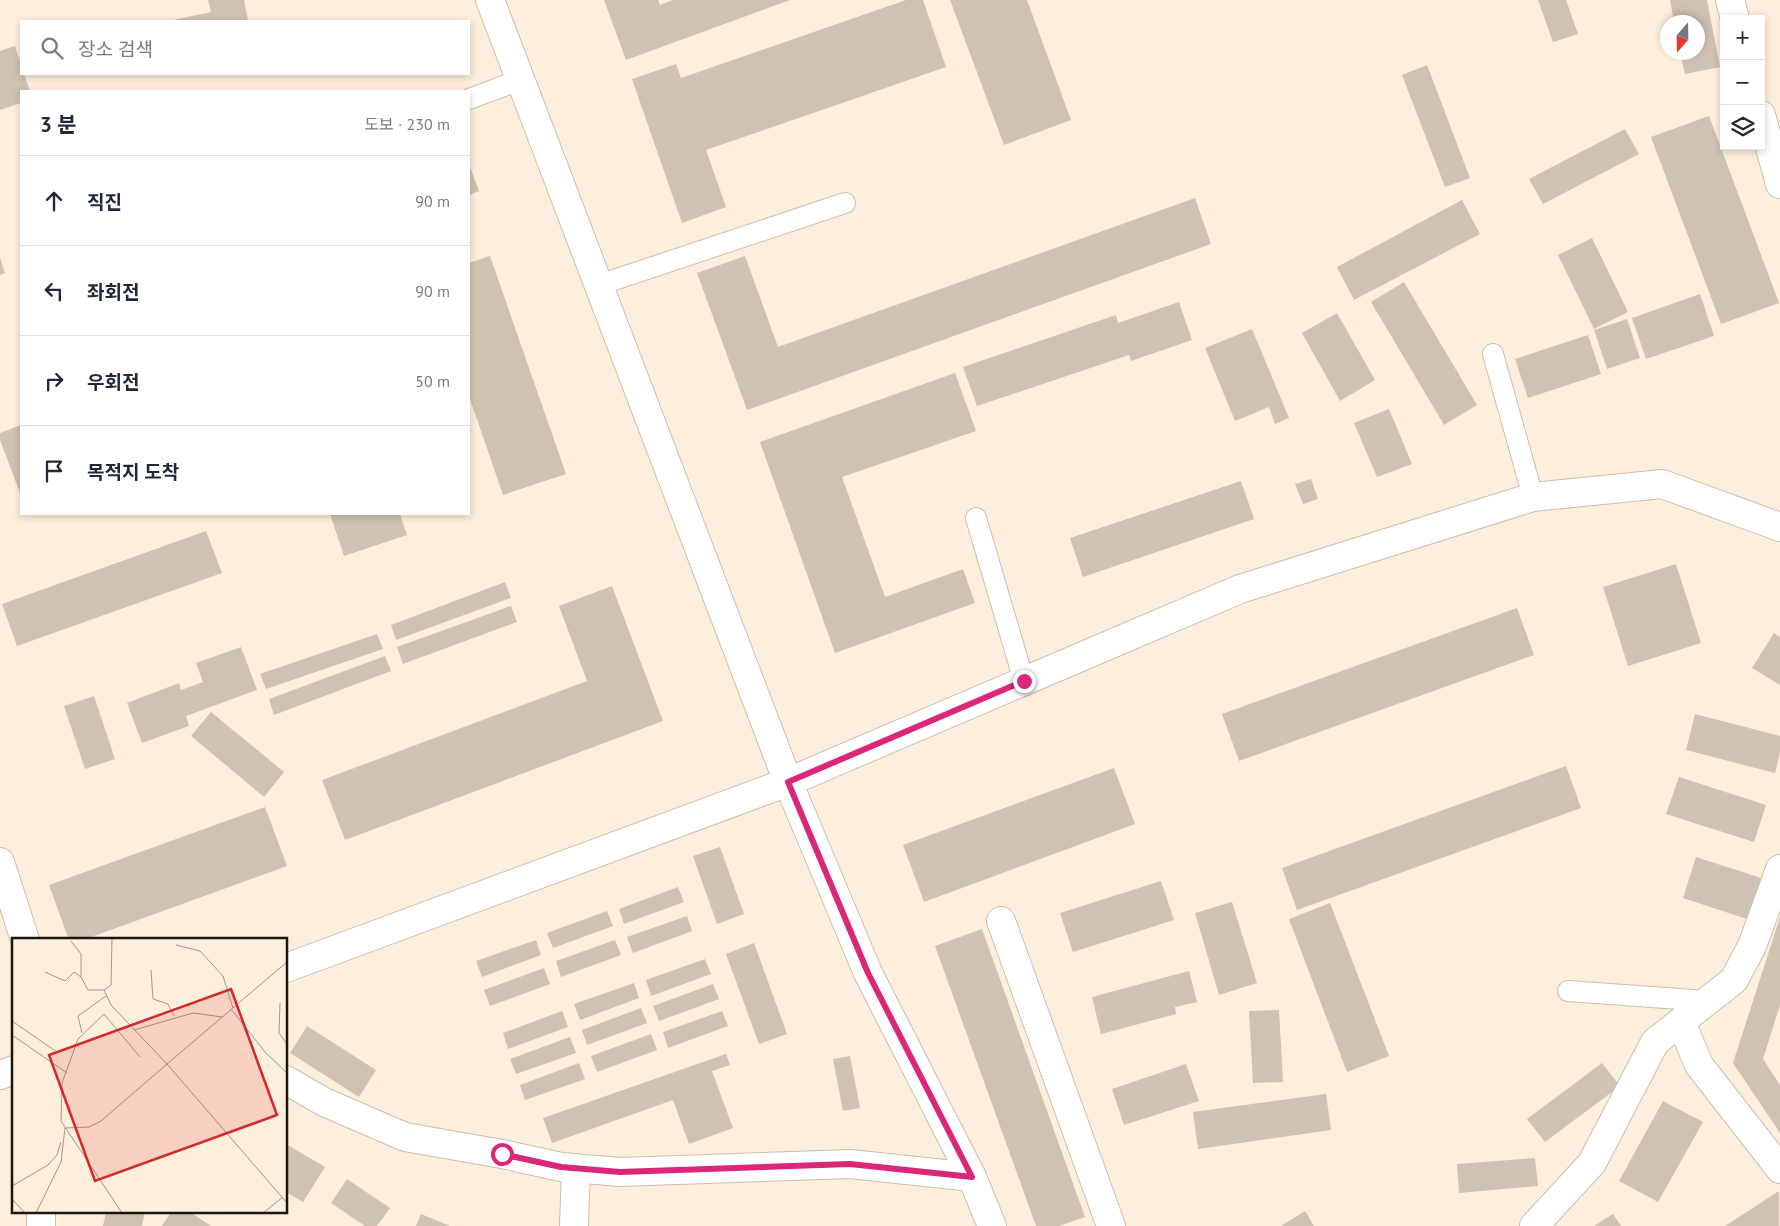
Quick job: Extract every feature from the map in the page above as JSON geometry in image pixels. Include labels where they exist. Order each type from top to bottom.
[{"type":"street","points":[[490,0],[788,782],[868,973],[972,1177],[992,1226]]},
{"type":"street","points":[[1730,0],[1734,15]]},
{"type":"street","points":[[1765,130],[1780,184]]},
{"type":"street","points":[[288,967],[788,782],[1240,589],[1533,497],[1662,484],[1780,527]]},
{"type":"street","points":[[0,862],[24,938]]},
{"type":"street","points":[[1534,1226],[1592,1163],[1655,1042],[1734,980],[1752,946],[1780,869]]},
{"type":"street","points":[[1001,922],[1111,1226]]},
{"type":"street","points":[[1681,1022],[1699,1065],[1780,1170]]},
{"type":"street","points":[[0,1075],[12,1071]]},
{"type":"street","points":[[288,1081],[324,1102],[405,1137],[502,1154],[561,1167],[620,1172],[850,1164],[972,1177]]},
{"type":"street","points":[[574,1226],[576,1168]]},
{"type":"lane","points":[[470,99],[520,80]]},
{"type":"lane","points":[[599,285],[845,202]]},
{"type":"lane","points":[[1493,354],[1533,497]]},
{"type":"lane","points":[[976,518],[1024,681]]},
{"type":"lane","points":[[1568,991],[1707,1001]]},
{"type":"building","points":[[208,0],[244,0],[248,20],[174,20],[211,12]]},
{"type":"building","points":[[604,0],[658,0],[660,5],[673,0],[790,0],[626,60]]},
{"type":"building","points":[[906,0],[923,0],[946,67],[706,150],[726,207],[682,223],[632,79],[676,64],[681,78]]},
{"type":"building","points":[[950,0],[1027,0],[1071,120],[1004,145]]},
{"type":"building","points":[[1538,0],[1566,0],[1578,34],[1553,42]]},
{"type":"building","points":[[1670,0],[1707,0],[1720,67],[1685,74],[1682,60],[1705,60],[1705,15],[1673,15]]},
{"type":"building","points":[[15,46],[20,62],[20,75],[24,75],[30,90],[20,90],[20,103],[0,110],[0,51]]},
{"type":"building","points":[[1427,65],[1470,178],[1445,187],[1402,75]]},
{"type":"building","points":[[1709,116],[1720,150],[1722,150],[1779,303],[1721,324],[1651,137]]},
{"type":"building","points":[[1625,129],[1639,154],[1543,204],[1529,179]]},
{"type":"building","points":[[470,167],[479,191],[470,195]]},
{"type":"building","points":[[1195,198],[1211,244],[747,410],[697,273],[745,256],[778,347]]},
{"type":"building","points":[[1462,200],[1480,234],[1354,300],[1337,267]]},
{"type":"building","points":[[1592,238],[1628,312],[1594,329],[1558,255]]},
{"type":"building","points":[[490,256],[566,474],[503,495],[470,399],[470,263]]},
{"type":"building","points":[[0,258],[5,273],[0,275]]},
{"type":"building","points":[[1404,282],[1477,405],[1444,425],[1371,302]]},
{"type":"building","points":[[1700,294],[1714,336],[1646,359],[1632,318]]},
{"type":"building","points":[[1179,302],[1192,340],[1131,361],[1129,355],[977,406],[963,367],[1116,315],[1118,323]]},
{"type":"building","points":[[1337,313],[1375,380],[1340,401],[1302,333]]},
{"type":"building","points":[[1627,319],[1640,358],[1607,369],[1594,330]]},
{"type":"building","points":[[1252,329],[1289,418],[1275,424],[1269,407],[1235,421],[1205,348]]},
{"type":"building","points":[[1588,335],[1601,374],[1528,398],[1515,359]]},
{"type":"building","points":[[955,373],[976,431],[842,477],[885,597],[963,569],[975,603],[835,653],[760,442]]},
{"type":"building","points":[[1389,409],[1412,464],[1377,477],[1354,423]]},
{"type":"building","points":[[20,425],[20,493],[0,440],[0,433]]},
{"type":"building","points":[[1311,479],[1318,499],[1303,504],[1295,484]]},
{"type":"building","points":[[1241,481],[1254,519],[1083,577],[1070,538]]},
{"type":"building","points":[[330,515],[400,515],[407,535],[344,556]]},
{"type":"building","points":[[206,531],[222,573],[17,646],[2,604]]},
{"type":"building","points":[[1676,564],[1701,643],[1628,666],[1603,587]]},
{"type":"building","points":[[505,582],[511,598],[396,640],[391,625]]},
{"type":"building","points":[[612,586],[663,721],[345,840],[322,780],[587,681],[559,606]]},
{"type":"building","points":[[511,606],[517,622],[403,664],[397,647]]},
{"type":"building","points":[[1517,608],[1534,655],[1239,761],[1222,714]]},
{"type":"building","points":[[1774,633],[1780,637],[1780,685],[1752,668]]},
{"type":"building","points":[[377,634],[383,649],[266,689],[260,674]]},
{"type":"building","points":[[241,647],[257,690],[186,716],[189,726],[142,743],[127,703],[179,683],[181,690],[203,682],[196,663]]},
{"type":"building","points":[[385,656],[391,671],[274,715],[269,699]]},
{"type":"building","points":[[94,696],[115,759],[85,769],[64,706]]},
{"type":"building","points":[[211,712],[284,772],[264,797],[191,736]]},
{"type":"building","points":[[1695,714],[1780,736],[1780,752],[1775,773],[1686,750]]},
{"type":"building","points":[[1566,766],[1581,808],[1297,910],[1282,868]]},
{"type":"building","points":[[1114,768],[1135,824],[924,902],[903,845]]},
{"type":"building","points":[[1679,777],[1766,805],[1754,842],[1666,814]]},
{"type":"building","points":[[265,807],[287,866],[89,938],[68,938],[49,885]]},
{"type":"building","points":[[720,847],[744,914],[717,924],[693,856]]},
{"type":"building","points":[[1696,857],[1761,878],[1747,919],[1683,898]]},
{"type":"building","points":[[1161,881],[1174,920],[1073,952],[1060,913]]},
{"type":"building","points":[[678,887],[684,902],[624,924],[619,909]]},
{"type":"building","points":[[1232,902],[1257,983],[1219,995],[1195,913]]},
{"type":"building","points":[[1330,903],[1389,1056],[1347,1072],[1289,919]]},
{"type":"building","points":[[607,911],[613,926],[553,948],[547,933]]},
{"type":"building","points":[[687,916],[692,931],[633,953],[627,937]]},
{"type":"building","points":[[1780,917],[1780,1005],[1763,1059],[1780,1085],[1780,1133],[1733,1063]]},
{"type":"building","points":[[982,929],[1085,1217],[1059,1226],[1036,1226],[935,946]]},
{"type":"building","points":[[536,940],[541,955],[482,977],[476,961]]},
{"type":"building","points":[[615,940],[621,955],[561,977],[556,961]]},
{"type":"building","points":[[754,943],[787,1034],[759,1044],[726,954]]},
{"type":"building","points":[[705,959],[711,974],[651,996],[646,980]]},
{"type":"building","points":[[544,968],[550,984],[490,1006],[484,990]]},
{"type":"building","points":[[1189,971],[1197,1002],[1175,1007],[1176,1014],[1101,1034],[1092,997]]},
{"type":"building","points":[[634,983],[639,998],[580,1020],[574,1004]]},
{"type":"building","points":[[713,984],[719,999],[659,1021],[653,1006]]},
{"type":"building","points":[[641,1008],[647,1023],[587,1045],[582,1030]]},
{"type":"building","points":[[1279,1010],[1283,1082],[1253,1083],[1249,1011]]},
{"type":"building","points":[[562,1011],[568,1027],[508,1049],[503,1033]]},
{"type":"building","points":[[722,1011],[728,1026],[668,1048],[663,1032]]},
{"type":"building","points":[[307,1026],[376,1070],[359,1097],[290,1053]]},
{"type":"building","points":[[651,1034],[657,1050],[597,1072],[591,1056]]},
{"type":"building","points":[[570,1037],[576,1053],[516,1074],[510,1059]]},
{"type":"building","points":[[726,1054],[730,1065],[712,1071],[733,1128],[689,1144],[673,1100],[552,1143],[543,1118]]},
{"type":"building","points":[[850,1056],[860,1108],[843,1111],[833,1059]]},
{"type":"building","points":[[579,1063],[585,1079],[525,1100],[520,1085]]},
{"type":"building","points":[[1602,1063],[1620,1086],[1545,1142],[1527,1119]]},
{"type":"building","points":[[1186,1064],[1199,1101],[1124,1125],[1112,1089]]},
{"type":"building","points":[[1326,1094],[1331,1130],[1198,1149],[1193,1112]]},
{"type":"building","points":[[1663,1101],[1703,1122],[1658,1202],[1619,1181]]},
{"type":"building","points":[[288,1145],[325,1167],[303,1202],[288,1193]]},
{"type":"building","points":[[1535,1158],[1538,1186],[1459,1193],[1457,1164]]},
{"type":"building","points":[[347,1179],[390,1208],[377,1226],[365,1226],[331,1203]]},
{"type":"building","points":[[1779,1191],[1779,1226],[1725,1226]]},
{"type":"building","points":[[1305,1211],[1314,1226],[1281,1226]]},
{"type":"building","points":[[106,1214],[145,1214],[142,1226],[103,1226]]},
{"type":"building","points":[[170,1214],[193,1214],[211,1226],[162,1226]]},
{"type":"building","points":[[421,1214],[450,1226],[416,1226]]},
{"type":"building","points":[[1613,1214],[1621,1226],[1594,1226]]},
{"type":"route","points":[[502,1154],[561,1167],[620,1172],[850,1164],[972,1177],[868,973],[788,782],[1024,681]]}]
